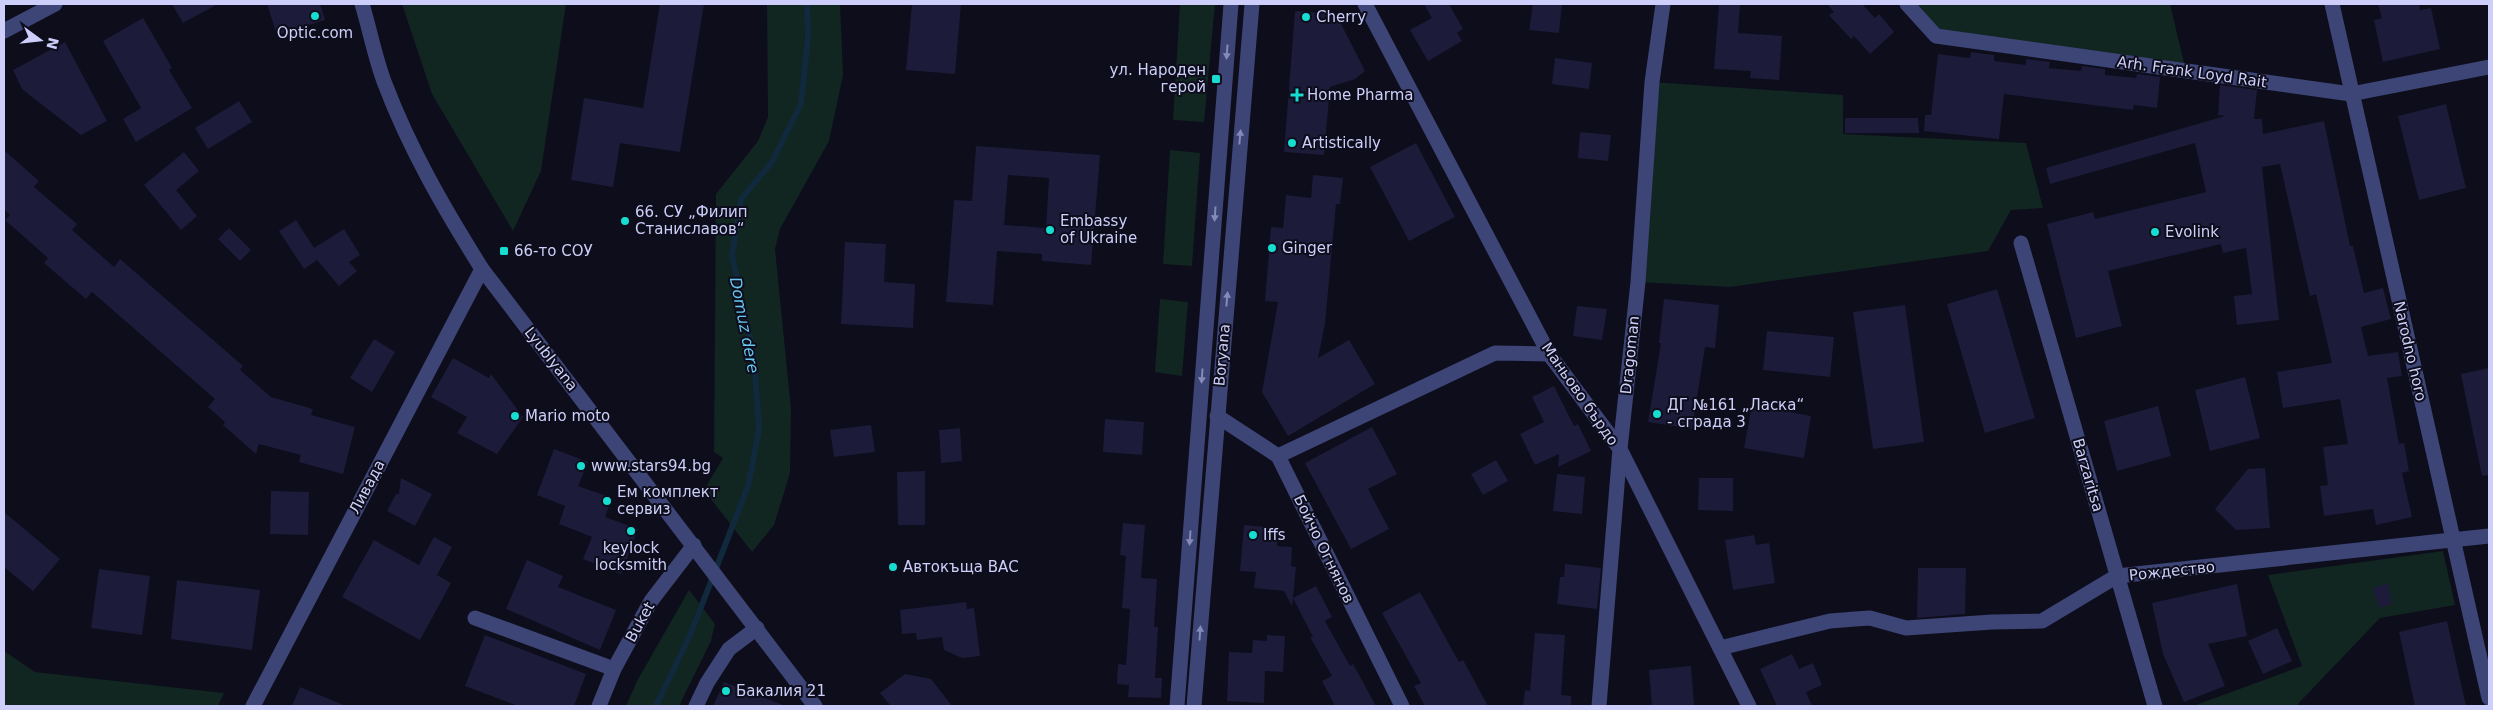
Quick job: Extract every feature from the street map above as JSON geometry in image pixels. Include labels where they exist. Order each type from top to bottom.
[{"type":"street","points":[[4,30],[55,4]]},
{"type":"street","name":"Lyublyana","points":[[362,4],[384,82],[404,130],[442,206],[482,269],[815,706]]},
{"type":"street","name":"Boryana","points":[[1177,706],[1231,4]]},
{"type":"street","name":"Boryana","points":[[1194,706],[1252,4]]},
{"type":"street","name":"Маньово бърдо","points":[[1365,4],[1549,354],[1620,449],[1750,706]]},
{"type":"street","name":"Dragoman","points":[[1599,706],[1620,449],[1638,282],[1652,82],[1663,4]]},
{"type":"street","name":"Arh. Frank Loyd Rait","points":[[1907,4],[1936,36],[2351,94],[2489,67]]},
{"type":"street","name":"Narodno horo","points":[[2332,4],[2489,698]]},
{"type":"street","name":"Barzaritsa","points":[[2021,243],[2155,706]]},
{"type":"street","name":"Ливада","points":[[253,706],[482,269]]},
{"type":"street","points":[[1217,416],[1278,456],[1496,353],[1549,354]]},
{"type":"street","name":"Бойчо Огнянов","points":[[1278,456],[1402,706]]},
{"type":"street","name":"Рождество","points":[[1720,648],[1830,621],[1870,618],[1906,628],[1992,622],[2042,621],[2117,576],[2489,536]]},
{"type":"street","name":"Buket","points":[[599,706],[614,669],[650,601],[698,550]]},
{"type":"street","points":[[475,618],[614,669]]},
{"type":"street","points":[[696,706],[707,683],[729,649],[757,628]]},
{"type":"green space","points":[[402,4],[566,4],[541,171],[513,231],[432,94]]},
{"type":"green space","points":[[767,4],[840,4],[843,75],[829,141],[780,229],[775,249],[791,409],[790,473],[774,525],[752,552],[704,490],[723,458],[714,452],[716,194],[758,141],[768,117]]},
{"type":"green space","points":[[1180,4],[1215,4],[1204,122],[1173,120]]},
{"type":"green space","points":[[1907,4],[2170,4],[2186,71],[1936,36]]},
{"type":"green space","points":[[1652,82],[1843,95],[1843,134],[2026,143],[2043,208],[2011,210],[1988,251],[1730,287],[1638,282]]},
{"type":"green space","points":[[1170,150],[1200,153],[1192,266],[1163,264]]},
{"type":"green space","points":[[1160,299],[1188,302],[1182,376],[1155,372]]},
{"type":"green space","points":[[2443,551],[2455,605],[2380,618],[2296,706],[2193,706],[2302,666],[2268,575]]},
{"type":"green space","points":[[689,590],[715,624],[711,641],[679,706],[626,706],[637,681]]},
{"type":"green space","points":[[4,651],[35,672],[224,693],[218,706],[4,706]]},
{"type":"building","points":[[172,4],[218,4],[183,23]]},
{"type":"building","points":[[267,4],[320,4],[325,20],[277,35]]},
{"type":"building","points":[[660,4],[704,4],[680,152],[620,143],[613,187],[571,180],[584,98],[643,108]]},
{"type":"building","points":[[912,4],[961,4],[955,74],[906,70]]},
{"type":"building","points":[[1424,4],[1449,4],[1463,29],[1457,33],[1462,41],[1428,61],[1410,30],[1432,18]]},
{"type":"building","points":[[1533,4],[1562,4],[1559,33],[1529,30]]},
{"type":"building","points":[[1719,4],[1740,4],[1738,33],[1782,36],[1779,80],[1750,78],[1751,71],[1714,69]]},
{"type":"building","points":[[1827,4],[1862,4],[1875,18],[1879,14],[1894,32],[1870,54],[1854,36],[1851,39],[1829,15],[1834,12]]},
{"type":"building","points":[[2378,4],[2419,4],[2420,10],[2431,8],[2440,49],[2383,62],[2374,20],[2382,18]]},
{"type":"building","points":[[1295,11],[1336,14],[1365,71],[1355,79],[1330,87],[1324,155],[1284,152]]},
{"type":"building","points":[[143,18],[172,68],[169,70],[192,108],[136,142],[123,119],[141,108],[103,41]]},
{"type":"building","points":[[65,42],[107,121],[81,135],[22,89],[13,70]]},
{"type":"building","points":[[1971,52],[1994,55],[1994,61],[2026,65],[2026,59],[2050,62],[2049,68],[2081,71],[2082,66],[2105,69],[2105,75],[2136,78],[2137,74],[2160,77],[2157,108],[2134,105],[2133,110],[2004,94],[1999,139],[1924,131],[1925,115],[1931,115],[1938,54],[1970,58]]},
{"type":"building","points":[[1555,58],[1592,63],[1589,89],[1552,84]]},
{"type":"building","points":[[2220,85],[2257,90],[2254,119],[2262,119],[2263,134],[2324,121],[2350,246],[2353,246],[2364,293],[2383,288],[2391,319],[2361,327],[2368,356],[2398,352],[2402,376],[2387,378],[2399,444],[2404,443],[2409,471],[2402,473],[2412,517],[2376,525],[2373,509],[2324,516],[2320,486],[2328,485],[2323,447],[2348,444],[2340,399],[2283,408],[2277,372],[2332,363],[2316,294],[2310,296],[2280,164],[2262,167],[2279,320],[2237,325],[2234,296],[2252,294],[2246,248],[2223,253],[2221,244],[2108,271],[2122,326],[2076,338],[2047,224],[2093,212],[2095,219],[2206,192],[2195,143],[2050,184],[2046,168],[2225,116],[2218,115]]},
{"type":"building","points":[[239,101],[252,122],[208,149],[195,128]]},
{"type":"building","points":[[2446,104],[2466,188],[2419,200],[2398,116]]},
{"type":"building","points":[[1845,118],[1918,118],[1919,133],[1845,133]]},
{"type":"building","points":[[1580,132],[1611,135],[1608,161],[1578,158]]},
{"type":"building","points":[[1416,143],[1455,217],[1409,241],[1370,167]]},
{"type":"building","points":[[976,146],[1100,155],[1091,265],[1042,261],[1042,254],[997,251],[993,305],[946,302],[954,200],[972,201]],"holes":[[[1008,175],[1049,178],[1046,228],[1004,225]]]},
{"type":"building","points":[[4,150],[39,181],[34,187],[77,224],[72,230],[114,267],[120,259],[243,366],[240,370],[271,397],[313,409],[311,415],[355,427],[343,474],[299,462],[301,455],[259,444],[256,454],[223,425],[225,422],[208,407],[215,399],[92,292],[86,299],[44,263],[48,258],[5,220],[10,215],[4,209]]},
{"type":"building","points":[[184,152],[199,171],[176,190],[197,216],[181,230],[144,185]]},
{"type":"building","points":[[1313,175],[1343,178],[1340,204],[1336,204],[1325,324],[1318,358],[1349,340],[1375,384],[1288,436],[1262,392],[1278,302],[1265,301],[1271,227],[1283,228],[1286,195],[1311,198]]},
{"type":"building","points":[[296,220],[314,248],[344,229],[360,255],[349,262],[357,271],[339,286],[317,260],[304,269],[279,231]]},
{"type":"building","points":[[229,228],[251,250],[240,261],[218,239]]},
{"type":"building","points":[[845,242],[886,244],[884,282],[915,284],[913,328],[841,324]]},
{"type":"building","points":[[1997,289],[2035,418],[1985,433],[1947,304]]},
{"type":"building","points":[[1664,299],[1719,305],[1715,348],[1705,347],[1692,429],[1648,422],[1661,343],[1659,343]]},
{"type":"building","points":[[1905,305],[1924,442],[1873,449],[1853,312]]},
{"type":"building","points":[[1577,306],[1607,309],[1602,340],[1573,336]]},
{"type":"building","points":[[1767,331],[1834,337],[1830,377],[1763,370]]},
{"type":"building","points":[[374,339],[395,352],[372,392],[350,378]]},
{"type":"building","points":[[453,358],[489,378],[491,374],[523,417],[497,454],[457,433],[467,417],[431,397]]},
{"type":"building","points":[[2489,368],[2489,475],[2482,476],[2461,374]]},
{"type":"building","points":[[2245,377],[2260,438],[2210,451],[2195,390]]},
{"type":"building","points":[[1554,386],[1574,426],[1578,424],[1591,451],[1558,467],[1559,454],[1535,465],[1520,434],[1544,422],[1532,397]]},
{"type":"building","points":[[1752,405],[1811,416],[1804,458],[1744,448]]},
{"type":"building","points":[[2158,406],[2171,456],[2117,471],[2104,421]]},
{"type":"building","points":[[1105,419],[1144,422],[1142,455],[1103,452]]},
{"type":"building","points":[[871,425],[875,452],[834,457],[830,430]]},
{"type":"building","points":[[1372,427],[1397,474],[1368,489],[1389,529],[1351,549],[1305,463]]},
{"type":"building","points":[[960,428],[962,461],[941,463],[939,430]]},
{"type":"building","points":[[554,449],[588,462],[578,486],[612,498],[605,517],[638,529],[621,574],[583,559],[592,537],[559,524],[565,506],[537,495]]},
{"type":"building","points":[[1496,460],[1508,481],[1483,495],[1471,474]]},
{"type":"building","points":[[2265,468],[2270,528],[2236,530],[2215,509],[2248,469]]},
{"type":"building","points":[[925,471],[925,525],[898,525],[897,472]]},
{"type":"building","points":[[1557,474],[1585,477],[1582,514],[1553,511]]},
{"type":"building","points":[[401,478],[432,494],[415,526],[387,511],[396,494],[399,494]]},
{"type":"building","points":[[1699,478],[1733,478],[1733,511],[1698,510]]},
{"type":"building","points":[[271,491],[309,492],[308,535],[270,534]]},
{"type":"building","points":[[4,512],[60,559],[33,591],[4,567]]},
{"type":"building","points":[[1123,523],[1145,525],[1141,578],[1157,579],[1154,627],[1158,627],[1155,678],[1162,678],[1161,698],[1128,697],[1129,685],[1117,684],[1118,664],[1126,665],[1130,609],[1122,608],[1126,556],[1120,555]]},
{"type":"building","points":[[1244,525],[1279,528],[1277,546],[1292,547],[1291,566],[1296,567],[1292,606],[1284,591],[1254,588],[1256,572],[1240,571]]},
{"type":"building","points":[[1754,535],[1756,545],[1769,543],[1775,583],[1733,590],[1725,540]]},
{"type":"building","points":[[434,537],[452,547],[437,575],[451,583],[420,640],[342,597],[374,540],[419,565]]},
{"type":"building","points":[[527,560],[563,576],[558,587],[616,610],[600,650],[506,609]]},
{"type":"building","points":[[1565,564],[1601,568],[1597,609],[1557,604],[1560,577],[1564,577]]},
{"type":"building","points":[[1918,568],[1966,568],[1965,614],[1917,618]]},
{"type":"building","points":[[99,569],[150,576],[142,635],[91,628]]},
{"type":"building","points":[[177,580],[260,590],[252,650],[171,639]]},
{"type":"building","points":[[2388,583],[2392,604],[2379,608],[2373,588]]},
{"type":"building","points":[[2237,584],[2247,636],[2208,644],[2225,686],[2184,702],[2163,654],[2152,603]]},
{"type":"building","points":[[1316,586],[1332,617],[1325,621],[1350,666],[1353,664],[1376,706],[1335,706],[1322,681],[1332,676],[1310,637],[1313,637],[1293,598]]},
{"type":"building","points":[[1420,592],[1459,662],[1463,660],[1488,706],[1425,706],[1414,686],[1421,683],[1382,613]]},
{"type":"building","points":[[966,602],[967,609],[974,608],[980,656],[962,658],[944,650],[942,637],[917,640],[916,633],[902,634],[900,610]]},
{"type":"building","points":[[2447,621],[2466,706],[2415,706],[2399,632]]},
{"type":"building","points":[[2277,628],[2292,661],[2263,674],[2248,641]]},
{"type":"building","points":[[1535,633],[1565,635],[1561,695],[1571,696],[1571,706],[1523,706],[1525,690],[1530,691]]},
{"type":"building","points":[[485,635],[586,674],[574,706],[518,706],[465,686]]},
{"type":"building","points":[[1267,635],[1285,636],[1283,672],[1265,671],[1264,703],[1227,701],[1229,652],[1252,653],[1253,640],[1267,641]]},
{"type":"building","points":[[1792,654],[1799,669],[1813,663],[1822,685],[1806,692],[1812,706],[1777,706],[1760,669]]},
{"type":"building","points":[[1691,666],[1694,705],[1652,706],[1649,670]]},
{"type":"building","points":[[905,674],[931,679],[952,706],[891,706],[880,693]]},
{"type":"building","points":[[724,682],[783,705],[713,706]]},
{"type":"building","points":[[300,687],[346,706],[292,706]]},
{"type":"waterway","name":"Domuz dere","points":[[656,706],[691,633],[748,486],[759,430],[754,357],[732,255],[741,199],[772,162],[801,104],[808,37],[807,4]]},
{"type":"place","name":"Optic.com","points":[[315,16]]},
{"type":"place","name":"Cherry","points":[[1306,17]]},
{"type":"place","name":"ул. Народен герой","points":[[1216,79]]},
{"type":"place","name":"Home Pharma","points":[[1297,95]]},
{"type":"place","name":"Artistically","points":[[1292,143]]},
{"type":"place","name":"66. СУ „Филип Станиславов“","points":[[625,221]]},
{"type":"place","name":"Embassy of Ukraine","points":[[1050,230]]},
{"type":"place","name":"Evolink","points":[[2155,232]]},
{"type":"place","name":"Ginger","points":[[1272,248]]},
{"type":"place","name":"66-то СОУ","points":[[504,251]]},
{"type":"place","name":"ДГ №161 „Ласка“ - сграда 3","points":[[1657,414]]},
{"type":"place","name":"Mario moto","points":[[515,416]]},
{"type":"place","name":"www.stars94.bg","points":[[581,466]]},
{"type":"place","name":"Ем комплект сервиз","points":[[607,501]]},
{"type":"place","name":"keylock locksmith","points":[[631,531]]},
{"type":"place","name":"Iffs","points":[[1253,535]]},
{"type":"place","name":"Автокъща ВАС","points":[[893,567]]},
{"type":"place","name":"Бакалия 21","points":[[726,691]]}]
